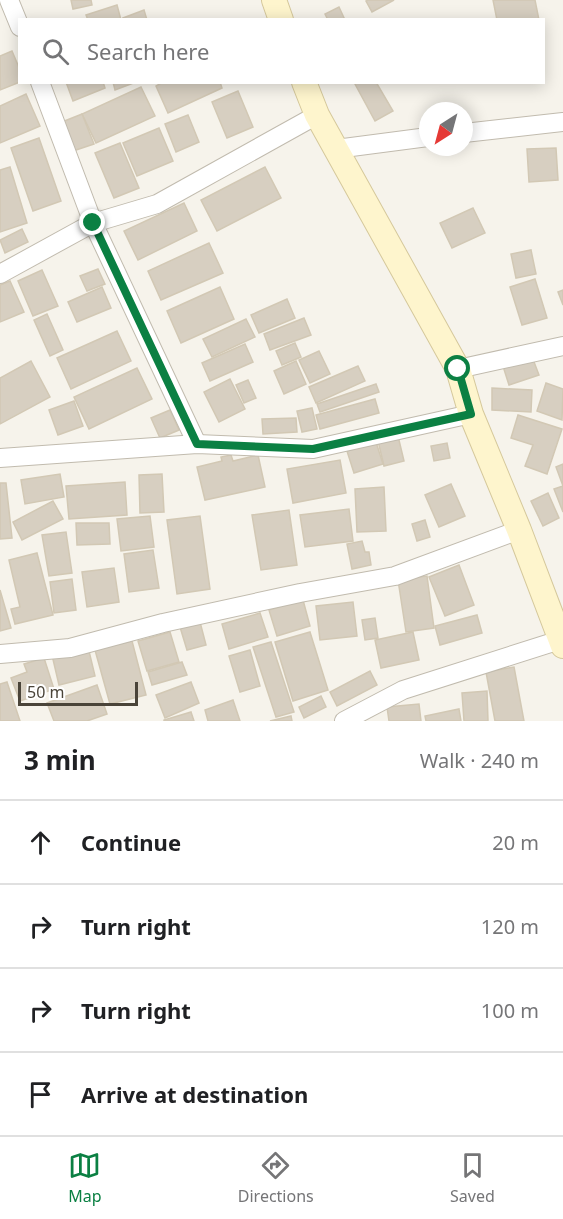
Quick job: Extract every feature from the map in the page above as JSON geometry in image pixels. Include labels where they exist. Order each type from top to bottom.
[{"type":"street","points":[[9,0],[18,22]]},
{"type":"street","points":[[274,0],[280,18]]},
{"type":"street","points":[[41,84],[93,223],[197,444]]},
{"type":"street","points":[[305,84],[316,115],[458,369],[471,414],[562,641],[403,690],[344,721]]},
{"type":"street","points":[[0,274],[93,223],[157,204],[316,115]]},
{"type":"street","points":[[473,132],[563,122]]},
{"type":"street","points":[[336,149],[419,138]]},
{"type":"street","points":[[458,369],[563,346]]},
{"type":"street","points":[[0,458],[197,444],[313,449],[471,414]]},
{"type":"street","points":[[0,654],[70,648],[163,623],[300,593],[395,576],[519,530]]},
{"type":"building","points":[[71,0],[91,0],[92,5],[73,9]]},
{"type":"building","points":[[394,0],[372,12],[366,1]]},
{"type":"building","points":[[493,0],[535,0],[539,18],[497,18]]},
{"type":"building","points":[[117,5],[120,18],[87,18],[86,15]]},
{"type":"building","points":[[339,7],[344,18],[327,18],[325,14]]},
{"type":"building","points":[[144,10],[146,18],[123,18]]},
{"type":"building","points":[[12,51],[18,65],[18,83],[0,90],[0,56]]},
{"type":"building","points":[[67,84],[104,84],[105,88],[73,101]]},
{"type":"building","points":[[114,84],[131,84],[115,90]]},
{"type":"building","points":[[160,84],[221,84],[222,88],[168,113],[156,86]]},
{"type":"building","points":[[355,84],[377,84],[393,111],[375,121]]},
{"type":"building","points":[[141,87],[155,116],[96,143],[82,114]]},
{"type":"building","points":[[238,91],[253,127],[227,138],[212,102]]},
{"type":"building","points":[[26,94],[40,126],[0,143],[0,106]]},
{"type":"building","points":[[82,114],[94,144],[73,151],[62,122]]},
{"type":"building","points":[[188,115],[199,142],[176,152],[165,124]]},
{"type":"building","points":[[159,128],[173,161],[137,176],[123,143]]},
{"type":"building","points":[[39,138],[61,201],[33,211],[11,148]]},
{"type":"building","points":[[120,143],[139,188],[114,198],[95,153]]},
{"type":"building","points":[[556,148],[558,180],[529,182],[527,149]]},
{"type":"building","points":[[10,167],[27,223],[0,232],[0,170]]},
{"type":"building","points":[[265,167],[281,198],[217,231],[201,200]]},
{"type":"building","points":[[184,203],[197,231],[138,260],[124,231]]},
{"type":"building","points":[[473,208],[485,233],[452,248],[440,223]]},
{"type":"building","points":[[22,229],[28,242],[5,253],[0,240]]},
{"type":"building","points":[[209,243],[223,273],[161,300],[148,271]]},
{"type":"building","points":[[531,250],[536,274],[516,278],[511,254]]},
{"type":"building","points":[[98,269],[105,284],[87,291],[80,276]]},
{"type":"building","points":[[42,270],[58,306],[33,316],[18,281]]},
{"type":"building","points":[[535,279],[547,318],[522,325],[510,287]]},
{"type":"building","points":[[10,281],[24,312],[0,322],[0,285]]},
{"type":"building","points":[[102,287],[111,308],[77,322],[68,302]]},
{"type":"building","points":[[220,287],[234,319],[181,343],[167,311]]},
{"type":"building","points":[[563,290],[563,305],[558,292]]},
{"type":"building","points":[[287,299],[295,318],[259,333],[251,315]]},
{"type":"building","points":[[47,314],[63,350],[50,356],[34,320]]},
{"type":"building","points":[[304,318],[311,335],[270,350],[264,334]]},
{"type":"building","points":[[246,319],[255,337],[212,357],[203,339]]},
{"type":"building","points":[[117,331],[131,361],[71,389],[57,358]]},
{"type":"building","points":[[295,343],[301,357],[282,365],[276,351]]},
{"type":"building","points":[[245,344],[253,362],[210,381],[202,363]]},
{"type":"building","points":[[319,351],[330,374],[310,383],[299,360]]},
{"type":"building","points":[[531,354],[539,375],[509,385],[502,363]]},
{"type":"building","points":[[31,361],[50,397],[0,424],[0,378]]},
{"type":"building","points":[[296,361],[306,384],[284,394],[274,371]]},
{"type":"building","points":[[358,366],[365,381],[316,403],[309,387]]},
{"type":"building","points":[[137,368],[152,399],[89,429],[74,397]]},
{"type":"building","points":[[230,379],[245,409],[219,422],[204,392]]},
{"type":"building","points":[[248,380],[256,398],[244,403],[236,385]]},
{"type":"building","points":[[546,383],[563,389],[562,420],[537,411]]},
{"type":"building","points":[[376,384],[379,392],[320,412],[317,404]]},
{"type":"building","points":[[492,388],[532,390],[531,412],[492,410]]},
{"type":"building","points":[[375,399],[379,413],[320,429],[316,415]]},
{"type":"building","points":[[74,401],[83,426],[58,435],[49,410]]},
{"type":"building","points":[[312,408],[317,429],[302,432],[297,411]]},
{"type":"building","points":[[170,410],[179,430],[160,438],[151,418]]},
{"type":"building","points":[[518,415],[562,429],[547,474],[525,466],[533,445],[511,438]]},
{"type":"building","points":[[296,418],[297,432],[263,434],[262,419]]},
{"type":"building","points":[[398,436],[404,461],[384,466],[378,441]]},
{"type":"building","points":[[376,442],[383,464],[354,473],[347,451]]},
{"type":"building","points":[[447,443],[450,458],[434,461],[431,446]]},
{"type":"building","points":[[231,455],[233,461],[258,455],[265,487],[205,500],[197,467],[222,461],[221,457]]},
{"type":"building","points":[[340,460],[346,493],[293,503],[287,469]]},
{"type":"building","points":[[563,464],[563,486],[556,467]]},
{"type":"building","points":[[60,474],[64,497],[25,504],[21,480]]},
{"type":"building","points":[[162,474],[164,512],[140,513],[139,475]]},
{"type":"building","points":[[125,482],[127,515],[69,519],[66,486]]},
{"type":"building","points":[[0,483],[6,483],[12,538],[0,539]]},
{"type":"building","points":[[451,484],[465,516],[439,527],[425,495]]},
{"type":"building","points":[[563,486],[563,512],[554,489]]},
{"type":"building","points":[[384,487],[386,531],[357,532],[355,489]]},
{"type":"building","points":[[548,493],[559,518],[543,526],[531,501]]},
{"type":"building","points":[[53,501],[63,519],[22,540],[13,522]]},
{"type":"building","points":[[349,509],[353,541],[305,547],[300,515]]},
{"type":"building","points":[[289,510],[297,565],[261,570],[252,515]]},
{"type":"building","points":[[150,516],[154,547],[121,551],[117,519]]},
{"type":"building","points":[[200,516],[210,589],[177,594],[167,520]]},
{"type":"building","points":[[425,520],[430,537],[417,541],[412,524]]},
{"type":"building","points":[[76,523],[109,523],[110,544],[77,545]]},
{"type":"building","points":[[66,532],[72,573],[49,576],[42,535]]},
{"type":"building","points":[[362,541],[365,552],[369,552],[371,565],[352,569],[347,544]]},
{"type":"building","points":[[153,550],[159,588],[129,592],[124,554]]},
{"type":"building","points":[[37,553],[53,615],[15,624],[11,609],[20,607],[9,560]]},
{"type":"building","points":[[459,565],[474,605],[445,616],[429,577]]},
{"type":"building","points":[[114,568],[119,602],[87,607],[82,572]]},
{"type":"building","points":[[427,576],[434,628],[406,632],[398,580]]},
{"type":"building","points":[[72,579],[76,610],[54,613],[50,582]]},
{"type":"building","points":[[0,590],[11,628],[0,631]]},
{"type":"building","points":[[303,600],[310,626],[277,636],[269,610]]},
{"type":"building","points":[[353,602],[357,636],[320,640],[316,606]]},
{"type":"building","points":[[260,613],[268,637],[229,649],[222,624]]},
{"type":"building","points":[[477,615],[482,633],[440,645],[435,626]]},
{"type":"building","points":[[375,618],[378,638],[365,640],[362,620]]},
{"type":"building","points":[[200,622],[206,645],[187,650],[180,627]]},
{"type":"building","points":[[170,632],[179,662],[147,671],[138,641]]},
{"type":"building","points":[[310,632],[328,690],[293,701],[275,642]]},
{"type":"building","points":[[413,632],[419,660],[381,668],[375,640]]},
{"type":"building","points":[[132,641],[146,695],[110,704],[95,650]]},
{"type":"building","points":[[271,642],[294,712],[276,717],[253,647]]},
{"type":"building","points":[[88,647],[95,676],[59,685],[52,655]]},
{"type":"building","points":[[250,650],[260,686],[240,692],[229,656]]},
{"type":"building","points":[[44,658],[54,689],[20,701],[11,678],[27,672],[24,664]]},
{"type":"building","points":[[182,662],[187,675],[152,685],[148,672]]},
{"type":"building","points":[[514,667],[524,721],[495,721],[486,672]]},
{"type":"building","points":[[370,671],[377,685],[337,706],[330,692]]},
{"type":"building","points":[[7,682],[20,721],[0,721],[0,684]]},
{"type":"building","points":[[191,682],[199,703],[165,718],[156,695]]},
{"type":"building","points":[[97,685],[107,714],[87,721],[54,721],[47,703]]},
{"type":"building","points":[[487,691],[488,721],[464,721],[462,693]]},
{"type":"building","points":[[321,696],[326,707],[304,718],[299,707]]},
{"type":"building","points":[[233,700],[240,721],[208,721],[205,710]]},
{"type":"building","points":[[419,704],[421,721],[389,721],[387,707]]},
{"type":"building","points":[[459,709],[461,721],[426,721],[425,716]]},
{"type":"building","points":[[191,712],[194,721],[164,721],[164,720]]},
{"type":"building","points":[[291,716],[292,721],[270,721]]},
{"type":"route","points":[[93,223],[197,444],[313,449],[471,414],[458,369]]}]
